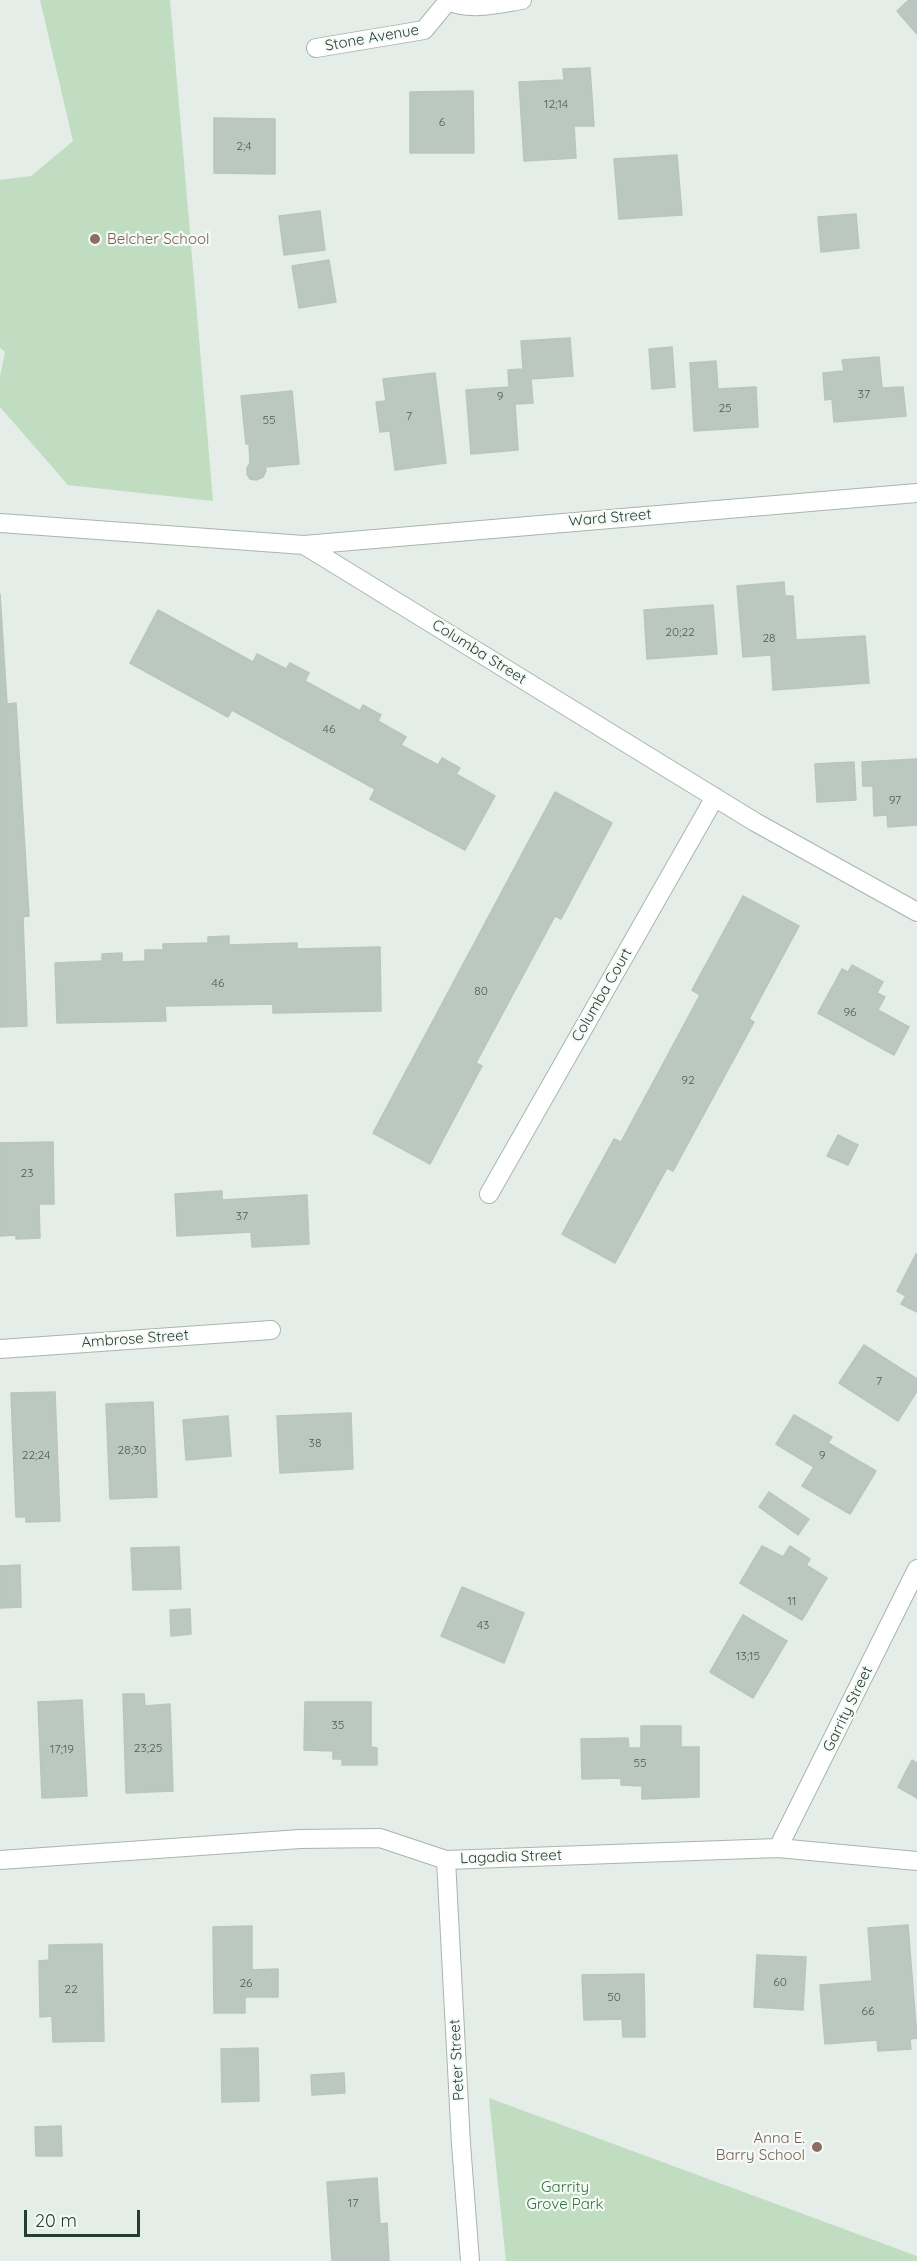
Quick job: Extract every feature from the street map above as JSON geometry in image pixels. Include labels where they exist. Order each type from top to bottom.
[{"type":"street","name":"Stone Avenue","points":[[316,48],[424,30],[448,0],[458,5],[488,6],[522,0]]},
{"type":"street","name":"Ward Street","points":[[304,545],[917,493]]},
{"type":"street","name":"Columba Street","points":[[0,523],[304,545],[755,822],[917,912]]},
{"type":"street","name":"Columba Court","points":[[489,1194],[715,797]]},
{"type":"street","name":"Ambrose Street","points":[[0,1349],[271,1330]]},
{"type":"street","name":"Garrity Street","points":[[778,1848],[917,1569]]},
{"type":"street","name":"Lagadia Street","points":[[0,1860],[300,1839],[380,1838],[446,1860],[778,1848],[917,1861]]},
{"type":"street","name":"Peter Street","points":[[446,1860],[461,2144],[470,2261]]},
{"type":"green space","name":"Belcher School","points":[[40,0],[170,0],[213,501],[68,485],[0,407],[0,376],[5,352],[0,348],[0,180],[31,176],[73,141]]},
{"type":"green space","name":"Garrity Grove Park","points":[[489,2098],[917,2256],[917,2261],[506,2261]]},
{"type":"building","points":[[909,0],[917,0],[917,34],[897,11]]},
{"type":"building","points":[[590,68],[594,126],[574,126],[576,158],[524,161],[519,82],[564,80],[563,69]]},
{"type":"building","points":[[473,91],[474,153],[410,153],[410,92]]},
{"type":"building","points":[[214,118],[275,119],[275,174],[214,173]]},
{"type":"building","points":[[677,155],[682,215],[619,219],[614,159]]},
{"type":"building","points":[[320,211],[325,250],[284,255],[279,216]]},
{"type":"building","points":[[856,214],[859,248],[821,252],[818,217]]},
{"type":"building","points":[[329,260],[336,302],[299,308],[292,266]]},
{"type":"building","points":[[570,338],[573,376],[531,379],[533,403],[515,404],[518,450],[471,454],[466,390],[509,387],[508,370],[523,369],[521,341]]},
{"type":"building","points":[[672,347],[675,387],[652,389],[649,349]]},
{"type":"building","points":[[879,357],[882,388],[903,387],[906,416],[834,422],[832,399],[825,400],[823,373],[844,371],[842,360]]},
{"type":"building","points":[[716,361],[718,389],[756,387],[758,427],[694,431],[690,363]]},
{"type":"building","points":[[435,373],[446,463],[395,470],[390,431],[380,432],[376,402],[386,401],[383,379]]},
{"type":"building","points":[[292,391],[299,464],[265,467],[263,477],[256,480],[250,479],[247,474],[250,463],[249,444],[246,444],[241,396]]},
{"type":"building","points":[[784,582],[785,596],[793,596],[796,640],[865,636],[869,683],[773,690],[771,655],[743,657],[737,586]]},
{"type":"building","points":[[0,594],[7,704],[16,703],[29,916],[23,917],[27,1026],[0,1027]]},
{"type":"building","points":[[713,605],[717,654],[647,659],[644,610]]},
{"type":"building","points":[[158,610],[253,662],[257,654],[286,669],[290,663],[309,673],[305,681],[360,711],[363,705],[381,715],[378,721],[406,737],[401,745],[438,765],[442,758],[460,768],[456,774],[495,796],[465,850],[370,799],[375,789],[232,710],[228,717],[130,663]]},
{"type":"building","points":[[917,759],[917,825],[888,827],[887,815],[874,816],[873,786],[863,786],[862,762]]},
{"type":"building","points":[[854,762],[856,800],[817,802],[815,764]]},
{"type":"building","points":[[555,792],[612,823],[561,919],[555,916],[476,1063],[482,1066],[430,1164],[373,1133]]},
{"type":"building","points":[[743,896],[799,926],[749,1019],[754,1022],[673,1171],[667,1168],[615,1263],[562,1234],[614,1139],[621,1142],[700,995],[692,990]]},
{"type":"building","points":[[229,936],[229,945],[297,943],[297,949],[380,947],[381,1011],[273,1013],[273,1004],[165,1006],[166,1021],[57,1023],[55,963],[102,961],[102,954],[122,953],[122,962],[145,961],[145,950],[163,950],[163,944],[208,943],[208,937]]},
{"type":"building","points":[[852,965],[883,982],[877,993],[885,997],[878,1010],[909,1027],[894,1055],[818,1013],[842,969],[848,972]]},
{"type":"building","points":[[838,1135],[858,1145],[848,1165],[827,1156]]},
{"type":"building","points":[[53,1142],[54,1204],[39,1204],[40,1238],[16,1239],[16,1235],[0,1236],[0,1143]]},
{"type":"building","points":[[222,1191],[222,1200],[307,1195],[309,1244],[252,1247],[251,1232],[177,1236],[175,1194]]},
{"type":"building","points":[[916,1254],[917,1312],[901,1304],[906,1296],[897,1291]]},
{"type":"building","points":[[864,1345],[917,1379],[917,1391],[898,1421],[839,1383]]},
{"type":"building","points":[[55,1392],[60,1521],[26,1522],[26,1517],[16,1517],[11,1393]]},
{"type":"building","points":[[153,1402],[157,1497],[110,1499],[106,1404]]},
{"type":"building","points":[[351,1413],[353,1469],[280,1473],[277,1416]]},
{"type":"building","points":[[794,1415],[832,1437],[828,1443],[876,1471],[850,1514],[802,1486],[814,1467],[776,1444]]},
{"type":"building","points":[[228,1416],[231,1456],[186,1460],[183,1420]]},
{"type":"building","points":[[769,1492],[809,1519],[798,1535],[759,1507]]},
{"type":"building","points":[[762,1546],[783,1557],[790,1546],[810,1559],[806,1565],[827,1578],[802,1620],[740,1583]]},
{"type":"building","points":[[179,1547],[181,1589],[133,1590],[131,1548]]},
{"type":"building","points":[[20,1565],[21,1607],[0,1608],[0,1566]]},
{"type":"building","points":[[462,1587],[524,1613],[504,1663],[441,1636]]},
{"type":"building","points":[[190,1609],[191,1634],[171,1636],[170,1610]]},
{"type":"building","points":[[743,1615],[787,1641],[753,1698],[710,1672]]},
{"type":"building","points":[[123,1694],[144,1694],[145,1706],[170,1704],[173,1791],[126,1793]]},
{"type":"building","points":[[82,1700],[87,1796],[42,1798],[38,1702]]},
{"type":"building","points":[[305,1702],[371,1702],[371,1747],[377,1748],[377,1765],[342,1765],[342,1759],[333,1759],[333,1751],[304,1750]]},
{"type":"building","points":[[641,1726],[681,1726],[681,1747],[699,1747],[699,1797],[642,1799],[642,1786],[621,1785],[621,1778],[582,1779],[581,1739],[628,1738],[629,1748],[641,1748]]},
{"type":"building","points":[[912,1760],[917,1763],[917,1798],[898,1787]]},
{"type":"building","points":[[908,1925],[917,2038],[910,2039],[911,2049],[878,2051],[877,2040],[825,2044],[820,1985],[872,1981],[868,1928]]},
{"type":"building","points":[[252,1926],[252,1970],[278,1969],[278,1997],[245,1997],[245,2013],[214,2013],[213,1927]]},
{"type":"building","points":[[102,1944],[104,2041],[53,2042],[52,2016],[40,2017],[39,1961],[49,1960],[49,1945]]},
{"type":"building","points":[[757,1955],[806,1957],[803,2010],[754,2007]]},
{"type":"building","points":[[644,1974],[645,2037],[623,2037],[622,2019],[584,2020],[582,1975]]},
{"type":"building","points":[[258,2048],[259,2101],[222,2102],[221,2049]]},
{"type":"building","points":[[344,2073],[345,2093],[312,2095],[311,2075]]},
{"type":"building","points":[[61,2126],[62,2156],[36,2156],[35,2127]]},
{"type":"building","points":[[377,2178],[380,2224],[387,2223],[389,2261],[332,2261],[327,2182]]},
{"type":"place","name":"Belcher School","points":[[95,239]]},
{"type":"place","name":"Anna E. Barry School","points":[[817,2147]]}]
